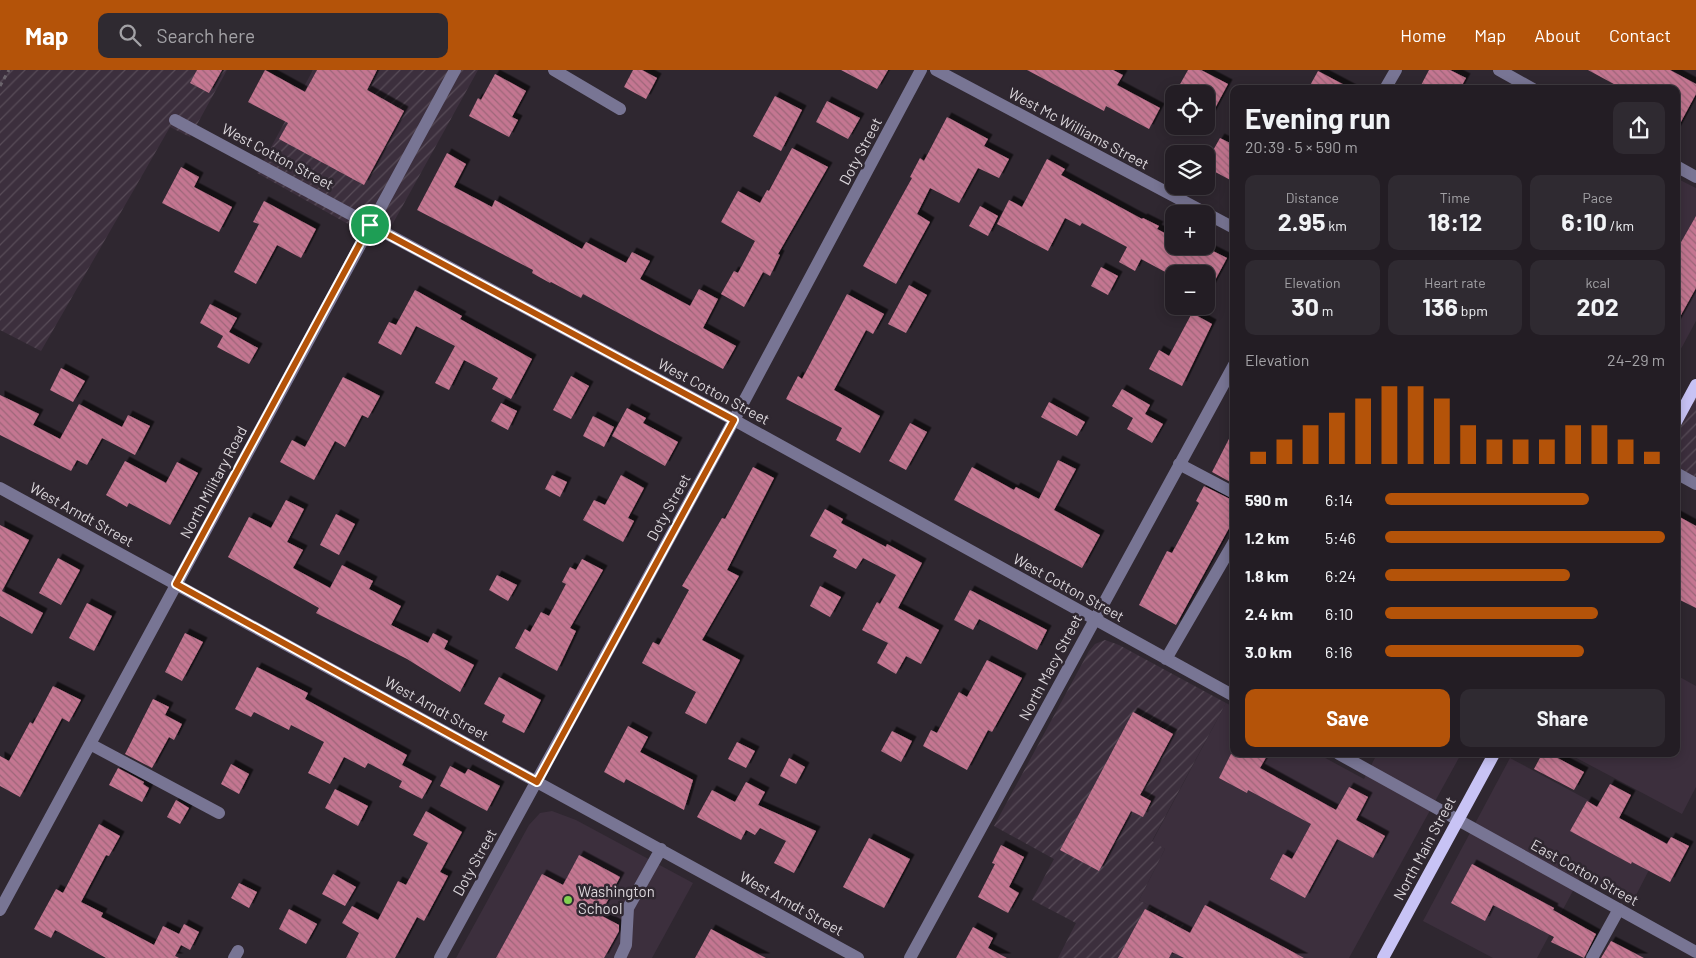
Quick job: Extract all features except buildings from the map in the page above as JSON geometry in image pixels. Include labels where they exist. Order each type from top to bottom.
[{"type":"main road","points":[[1680,415],[1696,385]]},
{"type":"main road","name":"North Main Street","points":[[1383,958],[1492,757]]},
{"type":"street","name":"North Military Road","points":[[0,910],[455,70]]},
{"type":"street","points":[[554,70],[620,109]]},
{"type":"street","name":"Doty Street","points":[[440,958],[734,420],[921,70]]},
{"type":"street","name":"West Mc Williams Street","points":[[936,70],[1230,226]]},
{"type":"street","points":[[1387,85],[1396,70]]},
{"type":"street","points":[[1499,70],[1527,85]]},
{"type":"street","name":"West Cotton Street","points":[[175,120],[734,420],[1230,694]]},
{"type":"street","points":[[1680,168],[1696,177]]},
{"type":"street","name":"North Macy Street","points":[[910,958],[1230,372]]},
{"type":"street","points":[[1179,464],[1230,491]]},
{"type":"street","points":[[1680,475],[1696,484]]},
{"type":"street","name":"West Arndt Street","points":[[0,488],[661,849],[840,954],[858,958]]},
{"type":"street","points":[[1166,659],[1230,549]]},
{"type":"street","points":[[90,744],[218,813]]},
{"type":"street","points":[[1344,757],[1458,820]]},
{"type":"street","name":"East Cotton Street","points":[[1458,820],[1696,952]]},
{"type":"street","points":[[620,958],[626,945],[628,908],[661,849]]},
{"type":"street","points":[[1592,958],[1618,909]]},
{"type":"path","points":[[0,86],[9,70]]},
{"type":"shaded area","points":[[0,70],[227,70],[190,137],[170,127],[41,351],[0,330]]},
{"type":"shaded area","points":[[313,70],[478,70],[382,243],[257,173]]},
{"type":"shaded area","points":[[1680,180],[1696,188],[1696,321],[1680,351]]},
{"type":"shaded area","points":[[1696,385],[1696,484],[1680,475],[1680,415]]},
{"type":"shaded area","points":[[1105,640],[1119,645],[1226,703],[1152,841],[1165,849],[1139,900],[1188,927],[1171,958],[1058,958],[1076,923],[1032,900],[1054,859],[994,826],[1089,651],[1095,644]]},
{"type":"shaded area","points":[[1680,677],[1696,686],[1696,787],[1682,814],[1575,757],[1680,757]]},
{"type":"shaded area","points":[[1226,703],[1230,705],[1230,757],[1324,757],[1364,779],[1375,757],[1459,757],[1349,958],[1171,958],[1188,927],[1139,900],[1165,849],[1152,842]]},
{"type":"shaded area","points":[[1510,758],[1664,841],[1634,899],[1583,872],[1537,958],[1493,958],[1423,921]]},
{"type":"shaded area","points":[[552,811],[576,820],[693,883],[652,958],[456,958],[529,825],[540,813]]},
{"type":"place","name":"Washington School","points":[[568,900]]},
{"type":"route","points":[[370,225],[734,420],[537,782],[176,584],[370,225]]}]
